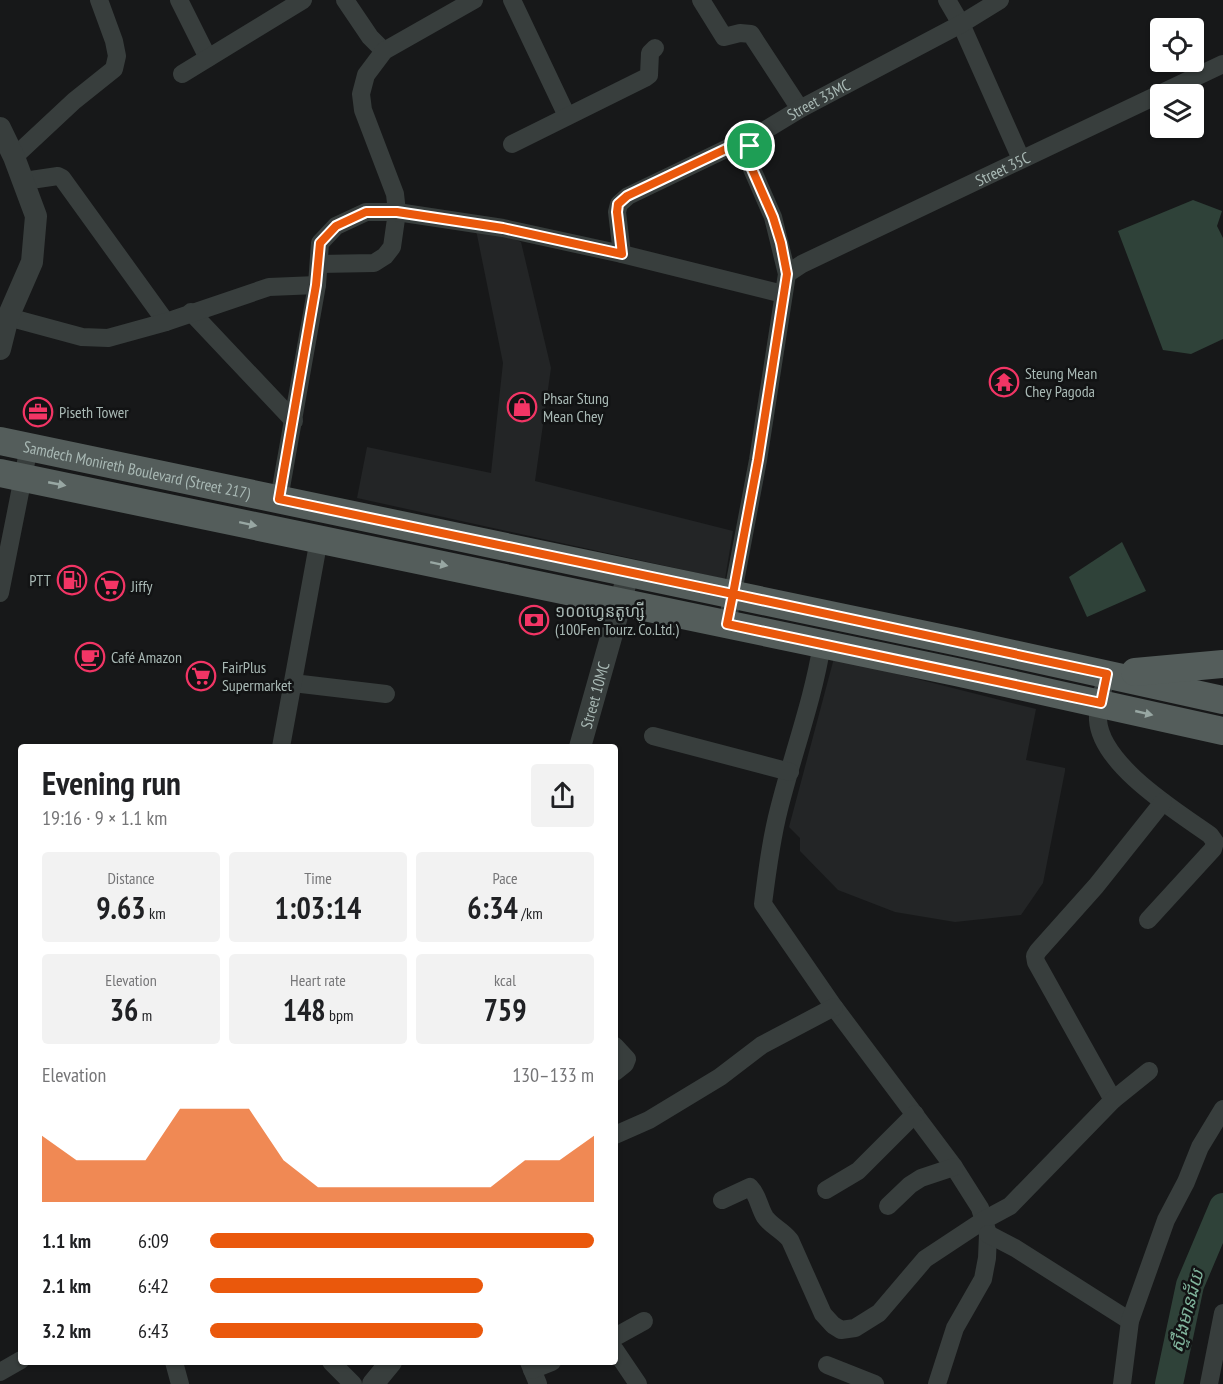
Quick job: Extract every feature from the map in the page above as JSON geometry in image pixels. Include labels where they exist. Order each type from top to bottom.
[{"type":"main road","name":"Samdech Monireth Boulevard (Street 217)","points":[[0,441],[733,594],[1223,700]]},
{"type":"main road","name":"Samdech Monireth Boulevard (Street 217)","points":[[11,475],[822,644],[1223,731]]},
{"type":"main road","points":[[1107,674],[1223,664]]},
{"type":"street","points":[[14,157],[74,101],[114,69],[117,56],[114,41],[99,0]]},
{"type":"street","points":[[179,0],[208,58]]},
{"type":"street","points":[[182,74],[303,0]]},
{"type":"street","points":[[345,0],[370,38],[384,51]]},
{"type":"street","points":[[319,264],[374,263],[385,256],[392,247],[397,212],[395,194],[363,110],[361,94],[366,75],[384,51],[474,0]]},
{"type":"street","points":[[512,0],[567,116]]},
{"type":"street","points":[[701,0],[724,37],[740,33],[751,34],[800,109]]},
{"type":"street","points":[[947,0],[961,24],[1022,159]]},
{"type":"street","name":"Street 33MC","points":[[750,146],[767,129],[800,109],[961,24],[1000,0]]},
{"type":"street","points":[[512,144],[650,75],[650,53],[655,48]]},
{"type":"street","name":"Street 35C","points":[[787,274],[802,264],[1221,64]]},
{"type":"street","points":[[0,128],[24,181],[36,216],[32,262],[8,317],[0,346]]},
{"type":"street","points":[[622,254],[617,212],[618,204],[627,196],[728,148],[750,146],[752,169],[773,217],[787,274],[758,460],[727,624]]},
{"type":"street","points":[[24,181],[58,176],[62,178],[166,322]]},
{"type":"street","points":[[279,499],[316,285],[320,243],[336,226],[366,212],[397,212],[503,228],[622,254],[783,294]]},
{"type":"street","points":[[8,317],[82,337],[108,338],[166,322],[269,287],[316,285]]},
{"type":"street","points":[[191,312],[294,421]]},
{"type":"street","points":[[0,593],[11,475],[29,447]]},
{"type":"street","points":[[281,744],[320,539]]},
{"type":"street","name":"Street 10MC","points":[[581,744],[628,572]]},
{"type":"street","points":[[822,644],[817,675],[789,772],[768,862],[763,904],[834,1007],[954,1167],[980,1208],[986,1227],[987,1258],[982,1279],[955,1328],[937,1384]]},
{"type":"street","points":[[1107,674],[1098,719],[1101,735],[1112,753],[1130,774],[1163,802],[1210,835],[1215,842],[1213,849],[1148,920]]},
{"type":"street","points":[[293,683],[386,694]]},
{"type":"street","points":[[653,735],[789,772]]},
{"type":"street","points":[[1113,1100],[1036,962],[1035,956],[1163,802]]},
{"type":"street","points":[[618,1135],[649,1120],[734,1068],[762,1045],[834,1007]]},
{"type":"street","points":[[618,1049],[627,1059],[618,1070]]},
{"type":"street","points":[[722,1200],[750,1186],[765,1217],[771,1224],[782,1230],[790,1240],[823,1314],[841,1330],[855,1328],[879,1313],[924,1259],[986,1227],[1010,1206],[1113,1100],[1149,1071]]},
{"type":"street","points":[[1122,1384],[1130,1321],[1166,1221],[1186,1182],[1200,1147],[1223,1109]]},
{"type":"street","points":[[826,1190],[858,1172],[915,1114]]},
{"type":"street","points":[[888,1206],[921,1178],[954,1167]]},
{"type":"street","points":[[986,1227],[1130,1321]]},
{"type":"street","points":[[1209,1384],[1223,1314]]},
{"type":"street","points":[[618,1335],[644,1322]]},
{"type":"street","points":[[618,1354],[638,1384]]},
{"type":"street","points":[[0,1372],[18,1362]]},
{"type":"street","points":[[175,1365],[180,1384]]},
{"type":"street","points":[[334,1365],[353,1384]]},
{"type":"street","points":[[373,1384],[389,1365]]},
{"type":"street","points":[[533,1372],[546,1365]]},
{"type":"street","points":[[827,1365],[875,1384]]},
{"type":"shaded area","points":[[1193,200],[1222,211],[1217,226],[1223,238],[1223,339],[1191,354],[1163,350],[1118,231]]},
{"type":"shaded area","name":"Phsar Stung Mean Chey","points":[[476,230],[500,233],[521,242],[551,368],[535,481],[733,531],[725,579],[357,498],[367,447],[491,473],[503,363]]},
{"type":"shaded area","points":[[1122,542],[1146,591],[1087,617],[1069,577]]},
{"type":"shaded area","points":[[834,658],[1036,709],[1026,760],[1065,768],[1065,771],[1043,883],[1021,915],[955,922],[895,912],[838,890],[800,851],[800,838],[789,827]]},
{"type":"waterway","name":"ស្ទឹងមានជ័យ","points":[[1169,1384],[1190,1285],[1223,1207]]},
{"type":"place","name":"Steung Mean Chey Pagoda","points":[[1004,382]]},
{"type":"place","name":"Phsar Stung Mean Chey","points":[[522,407]]},
{"type":"place","name":"Piseth Tower","points":[[38,412]]},
{"type":"place","name":"PTT","points":[[72,580]]},
{"type":"place","name":"Jiffy","points":[[110,586]]},
{"type":"place","name":"១០០ហ្វេនតូហ្ស៊ី (100Fen Tourz. Co.Ltd.)","points":[[534,620]]},
{"type":"place","name":"Café Amazon","points":[[90,657]]},
{"type":"place","name":"FairPlus Supermarket","points":[[201,676]]},
{"type":"route","points":[[750,146],[728,148],[627,196],[618,204],[617,212],[622,254],[503,228],[397,212],[366,212],[336,226],[320,243],[316,285],[279,499],[733,594],[727,624],[1101,703],[1107,674],[733,594],[758,460],[787,274],[773,217],[752,169],[750,146]]}]
